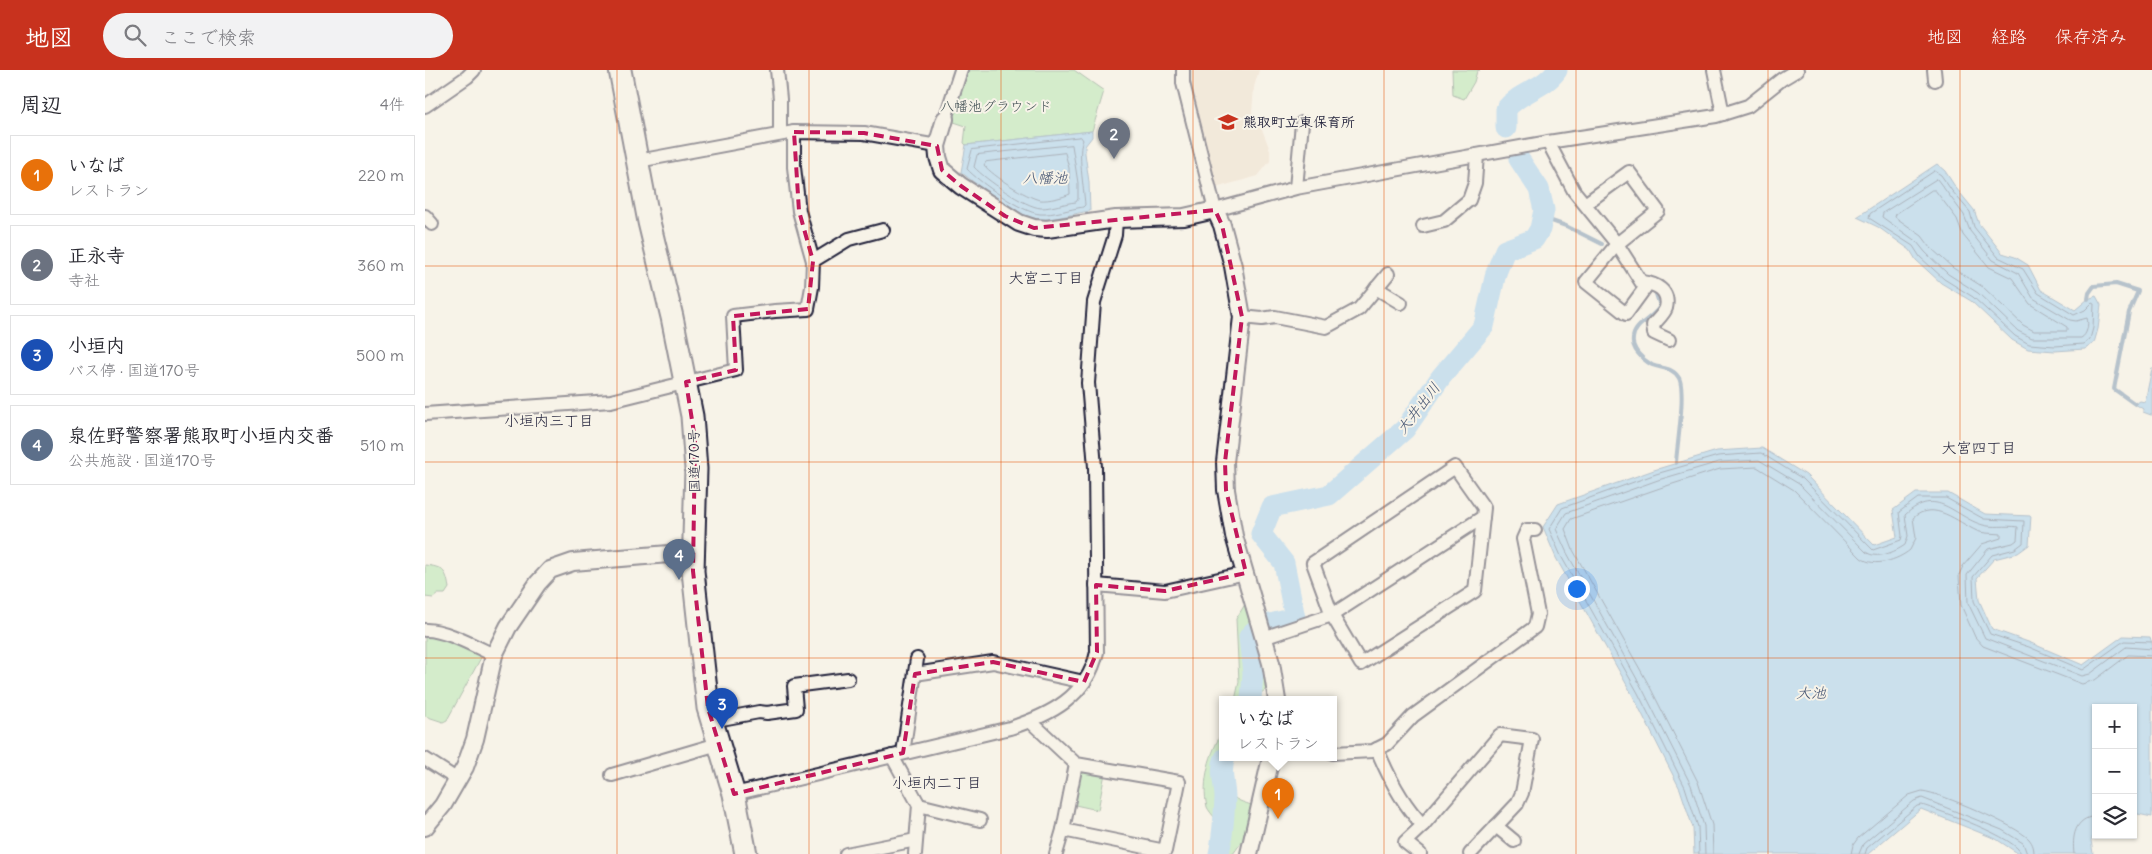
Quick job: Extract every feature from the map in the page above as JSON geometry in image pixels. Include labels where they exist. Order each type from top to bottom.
[{"type":"highway","name":"国道170号","points":[[620,70],[649,222],[686,382],[695,439],[693,552],[705,690],[711,722],[734,794],[746,854]]},
{"type":"street","points":[[425,106],[474,70]]},
{"type":"street","points":[[777,70],[780,99],[780,134]]},
{"type":"street","points":[[961,70],[937,146],[937,158],[942,170],[961,186],[1019,223],[1034,228],[1047,229],[1116,219],[1183,217],[1297,188],[1548,142],[1723,114],[1748,106],[1782,79],[1797,70]]},
{"type":"street","points":[[1183,70],[1183,83],[1215,210],[1222,225],[1233,266],[1242,317],[1225,462],[1226,490],[1234,536],[1271,663],[1276,696]]},
{"type":"street","points":[[1714,70],[1723,114]]},
{"type":"street","points":[[1297,188],[1302,123]]},
{"type":"street","points":[[638,161],[794,132],[864,133],[937,146]]},
{"type":"street","points":[[425,414],[611,401],[735,370],[733,316],[808,309],[812,287],[813,261],[799,211],[794,167],[794,132]]},
{"type":"street","points":[[1548,142],[1574,191],[1617,244],[1645,288],[1626,314],[1586,282],[1617,244],[1659,211],[1629,172],[1585,204]]},
{"type":"street","points":[[1423,226],[1444,221],[1469,200],[1475,183],[1477,155]]},
{"type":"street","points":[[425,216],[432,224],[425,225]]},
{"type":"street","points":[[734,794],[984,736],[1030,721],[1064,703],[1084,682],[1093,668],[1097,652],[1095,467],[1088,383],[1094,302],[1115,235],[1116,219]]},
{"type":"street","points":[[813,261],[849,239],[883,230]]},
{"type":"street","points":[[1242,317],[1263,319],[1275,317],[1326,327],[1359,310],[1388,274]]},
{"type":"street","points":[[1642,282],[1657,284],[1662,290],[1666,301],[1665,310],[1653,325],[1654,333],[1669,340]]},
{"type":"street","points":[[1376,288],[1401,303]]},
{"type":"street","points":[[1455,466],[1484,508],[1475,591],[1361,664],[1332,615],[1313,563],[1455,466]]},
{"type":"street","points":[[1263,638],[1332,615],[1483,517]]},
{"type":"street","points":[[1337,753],[1356,753],[1377,749],[1387,744],[1413,716],[1535,628],[1538,614],[1523,539],[1527,530],[1535,530]]},
{"type":"street","points":[[425,827],[443,805],[465,766],[475,739],[495,655],[508,626],[538,583],[556,567],[573,562],[693,552]]},
{"type":"street","points":[[1096,585],[1165,591],[1246,573]]},
{"type":"street","points":[[425,630],[431,629],[445,634],[495,655]]},
{"type":"street","points":[[915,854],[919,805],[897,755],[917,659]]},
{"type":"street","points":[[915,674],[993,662],[1084,682]]},
{"type":"street","points":[[711,722],[759,712],[796,710],[794,686],[848,678]]},
{"type":"street","points":[[1030,721],[1077,764],[1179,782],[1165,850],[1121,848],[1063,830]]},
{"type":"street","points":[[1420,854],[1405,842],[1423,825],[1500,735],[1532,739],[1521,794],[1517,804],[1469,854]]},
{"type":"street","points":[[612,775],[718,744]]},
{"type":"street","points":[[1377,749],[1409,810],[1423,825]]},
{"type":"street","points":[[425,759],[458,780]]},
{"type":"street","points":[[1249,854],[1272,761]]},
{"type":"street","points":[[1056,854],[1077,764]]},
{"type":"street","points":[[919,805],[980,820]]},
{"type":"street","points":[[1496,826],[1514,841]]},
{"type":"street","points":[[849,854],[915,840]]},
{"type":"highlighted area","points":[[794,132],[864,133],[937,146],[942,170],[961,186],[1005,216],[1034,228],[1215,210],[1222,225],[1242,317],[1225,462],[1226,490],[1246,573],[1165,591],[1096,585],[1097,652],[1084,682],[993,662],[915,674],[903,753],[734,794],[708,708],[693,571],[695,439],[686,382],[736,370],[733,316],[808,309],[813,261],[799,211]]},
{"type":"shaded area","name":"熊取町立東保育所","points":[[1189,70],[1259,70],[1254,87],[1252,113],[1263,132],[1270,150],[1270,161],[1258,176],[1215,188],[1190,91]]},
{"type":"green space","name":"八幡池グラウンド","points":[[967,70],[1074,70],[1104,91],[1092,131],[966,145],[964,143],[966,126],[951,121]]},
{"type":"green space","points":[[1452,70],[1480,70],[1477,71],[1474,82],[1464,99],[1453,95]]},
{"type":"green space","points":[[425,565],[440,568],[445,573],[449,588],[445,594],[438,594],[433,598],[425,597]]},
{"type":"green space","points":[[1247,601],[1266,674],[1266,689],[1259,696],[1236,696],[1239,682],[1236,619]]},
{"type":"green space","points":[[425,633],[483,654],[447,720],[443,722],[425,716]]},
{"type":"green space","points":[[1219,737],[1219,761],[1230,761],[1227,766],[1233,796],[1251,805],[1243,840],[1233,854],[1222,854],[1226,832],[1208,809],[1205,797],[1208,768]]},
{"type":"green space","points":[[1088,771],[1105,773],[1098,810],[1075,805],[1081,774]]},
{"type":"water","name":"八幡池","points":[[1092,131],[1092,137],[1085,146],[1090,211],[1052,218],[1032,218],[1010,208],[961,172],[966,145]]},
{"type":"water","points":[[1937,164],[1945,171],[1974,210],[1979,224],[2002,253],[2015,257],[2028,265],[2041,290],[2075,310],[2088,299],[2096,296],[2101,305],[2094,343],[2085,349],[2055,351],[2028,349],[2012,340],[1971,301],[1941,283],[1916,260],[1910,250],[1878,227],[1857,217]]},
{"type":"water","points":[[2152,368],[2151,415],[2143,412],[2143,409],[2135,404],[2140,401],[2145,402]]},
{"type":"water","name":"大池","points":[[1762,448],[1806,475],[1874,545],[1897,537],[1893,510],[1916,493],[1948,493],[1985,514],[2031,516],[2029,545],[2018,553],[1994,559],[1977,578],[1979,600],[1992,629],[2083,665],[2123,636],[2150,637],[2152,643],[2152,817],[2137,814],[2137,704],[2092,704],[2091,840],[2093,854],[2019,854],[1996,839],[1921,809],[1868,854],[1694,854],[1693,828],[1680,789],[1633,696],[1556,558],[1543,527],[1558,504],[1654,470],[1717,451]]},
{"type":"waterway","name":"大井出川","points":[[1506,128],[1506,109],[1518,98],[1546,82],[1557,70]]},
{"type":"waterway","name":"大井出川","points":[[1266,625],[1295,618],[1284,563],[1261,534],[1272,507],[1329,495],[1405,429],[1441,377],[1484,326],[1496,273],[1505,250],[1534,239],[1540,229],[1544,210],[1539,189],[1519,159]]},
{"type":"waterway","points":[[1543,218],[1566,226],[1602,244]]},
{"type":"waterway","points":[[2088,299],[2089,293],[2094,286],[2116,284],[2138,291],[2129,312],[2114,389],[2135,404]]},
{"type":"waterway","points":[[1655,291],[1660,306],[1640,325],[1634,333],[1633,342],[1638,354],[1645,360],[1652,365],[1674,372],[1679,378],[1682,395],[1676,463]]},
{"type":"waterway","name":"大井出川","points":[[1251,696],[1253,673],[1249,637],[1254,631]]},
{"type":"waterway","name":"大井出川","points":[[1219,854],[1225,798],[1222,773],[1224,761]]},
{"type":"place","name":"熊取町立東保育所","points":[[1228,122]]},
{"type":"place","name":"正永寺","points":[[1114,159]]},
{"type":"place","name":"泉佐野警察署熊取町小垣内交番","points":[[679,580]]},
{"type":"place","name":"小垣内","points":[[722,729]]},
{"type":"place","name":"いなば","points":[[1278,819]]},
{"type":"district","name":"大宮二丁目","points":[[1046,277]]},
{"type":"district","name":"小垣内三丁目","points":[[549,420]]},
{"type":"district","name":"大宮四丁目","points":[[1979,447]]},
{"type":"district","name":"小垣内二丁目","points":[[937,782]]}]
